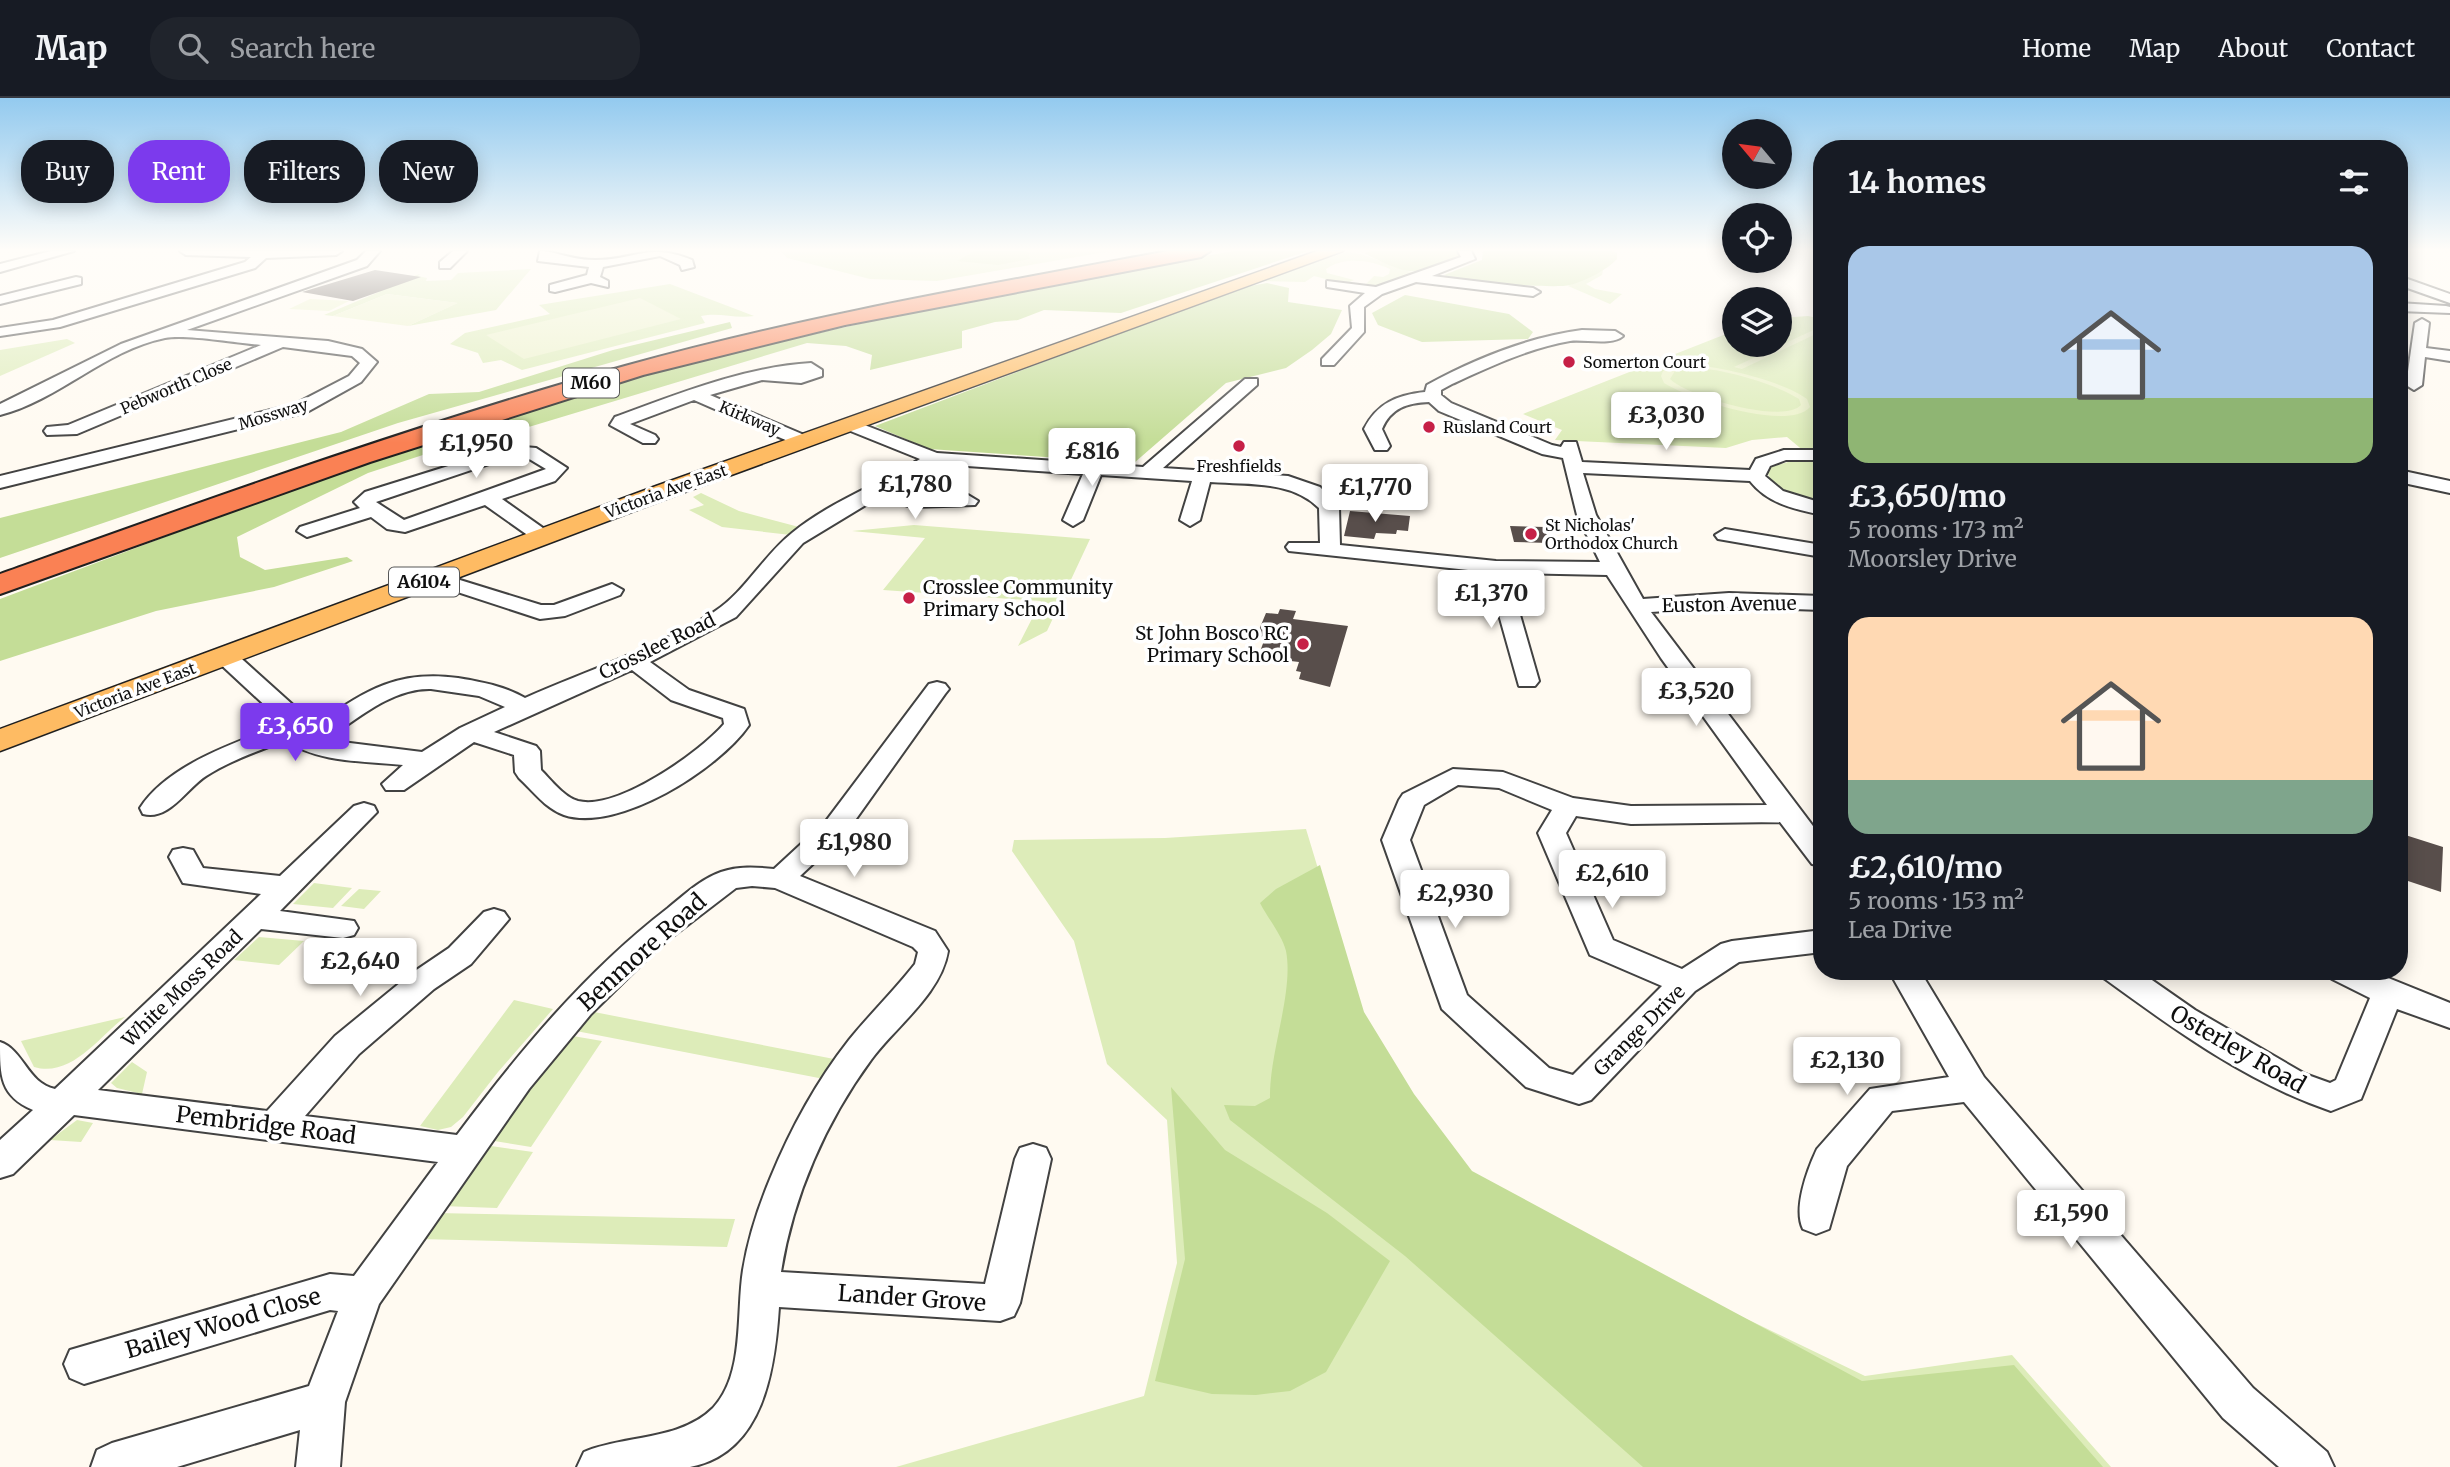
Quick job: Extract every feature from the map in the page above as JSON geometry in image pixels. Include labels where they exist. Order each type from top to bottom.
[{"type":"highway","name":"M60","points":[[0,566],[379,435],[595,369],[815,315]]},
{"type":"highway","name":"M60","points":[[0,585],[388,446],[610,377],[726,346],[861,315]]},
{"type":"main road","name":"Victoria Ave East","points":[[0,741],[543,537],[1151,315]]},
{"type":"street","points":[[0,332],[55,324],[85,315]]},
{"type":"street","points":[[0,410],[28,399],[102,359],[162,333],[214,315]]},
{"type":"street","points":[[1328,362],[1359,329],[1358,315]]},
{"type":"street","points":[[2414,385],[2422,323]]},
{"type":"street","name":"Mossway","points":[[0,482],[301,408],[355,379],[369,362],[357,352],[282,342],[162,333]]},
{"type":"street","points":[[1433,397],[1433,387],[1457,375],[1548,342],[1582,335],[1615,336]]},
{"type":"street","name":"Pebworth Close","points":[[65,433],[282,342]]},
{"type":"street","points":[[2418,351],[2450,356]]},
{"type":"street","points":[[649,439],[619,425],[621,421],[763,375]]},
{"type":"street","points":[[1149,471],[1251,382]]},
{"type":"street","name":"Kirkway","points":[[696,395],[803,441]]},
{"type":"street","points":[[1381,446],[1373,429],[1376,422],[1396,401],[1433,397],[1445,407],[1549,450],[1572,456],[1756,477],[1766,488],[1782,498],[1813,507]]},
{"type":"street","points":[[849,424],[934,458],[1288,482],[1313,491],[1329,508],[1330,550]]},
{"type":"street","points":[[307,531],[373,503],[512,451],[530,452],[558,468],[548,478],[405,526],[394,525],[373,503]]},
{"type":"street","points":[[1756,477],[1762,463],[1775,457],[1813,455]]},
{"type":"street","points":[[1572,456],[1588,516],[1637,606],[1813,846]]},
{"type":"street","name":"Crosslee Road","points":[[395,784],[423,760],[469,733],[696,631],[743,599],[795,540],[849,503],[934,458]]},
{"type":"street","points":[[1056,508],[1076,515],[1096,468]]},
{"type":"street","points":[[1192,520],[1203,475]]},
{"type":"street","points":[[2408,479],[2450,488]]},
{"type":"street","points":[[876,489],[912,502],[968,501]]},
{"type":"street","points":[[487,498],[543,537]]},
{"type":"street","points":[[1725,535],[1813,550]]},
{"type":"street","points":[[1296,547],[1496,567],[1615,569]]},
{"type":"street","points":[[1496,567],[1527,681]]},
{"type":"street","points":[[434,578],[540,612],[557,611],[612,590]]},
{"type":"street","name":"Euston Avenue","points":[[1637,606],[1729,600],[1813,603]]},
{"type":"street","points":[[225,656],[284,710],[297,736],[337,750],[423,760]]},
{"type":"street","points":[[469,733],[506,742],[527,751],[528,772],[559,802],[576,810],[595,811],[640,794],[694,765],[727,741],[737,725],[735,714],[680,695],[633,660]]},
{"type":"street","points":[[153,808],[195,772],[220,758],[297,736],[390,690],[411,683],[438,683],[491,691],[506,696],[522,707]]},
{"type":"street","points":[[780,879],[836,827],[937,690]]},
{"type":"street","name":"Grange Drive","points":[[1787,813],[1631,815],[1569,806],[1503,780],[1453,777],[1412,800],[1396,840],[1453,1001],[1538,1077],[1579,1090],[1684,983],[1732,952],[1813,942]]},
{"type":"street","points":[[1569,806],[1552,833],[1601,947],[1684,983]]},
{"type":"street","name":"White Moss Road","points":[[0,1163],[364,812]]},
{"type":"street","points":[[183,857],[193,876],[286,887]]},
{"type":"street","name":"Benmore Road","points":[[318,1467],[324,1402],[363,1295],[464,1151],[567,1019],[656,932],[727,880],[752,876],[780,879],[923,939],[933,951],[930,967],[853,1060],[812,1127],[772,1229],[760,1288],[750,1381],[729,1422],[693,1456],[599,1467]]},
{"type":"street","points":[[253,918],[343,928]]},
{"type":"street","points":[[276,1125],[347,1045],[423,981],[460,956],[494,919]]},
{"type":"street","points":[[1909,980],[1972,1087],[2238,1403],[2312,1467]]},
{"type":"street","name":"Osterley Road","points":[[2129,980],[2183,1019],[2282,1077],[2312,1093],[2331,1097],[2349,1089],[2388,993]]},
{"type":"street","points":[[2361,980],[2450,1016]]},
{"type":"street","name":"Pembridge Road","points":[[0,1055],[24,1092],[47,1101],[276,1125],[464,1151]]},
{"type":"street","points":[[1816,1218],[1830,1160],[1882,1099],[1972,1087]]},
{"type":"street","name":"Lander Grove","points":[[760,1288],[1000,1303],[1033,1159]]},
{"type":"street","name":"Bailey Wood Close","points":[[84,1364],[330,1292],[363,1295]]},
{"type":"street","points":[[112,1465],[324,1402]]},
{"type":"green space","points":[[336,315],[432,315],[408,326],[333,316]]},
{"type":"green space","points":[[432,315],[469,315],[408,326]]},
{"type":"green space","points":[[546,315],[754,316],[701,316],[705,323],[522,370],[501,360],[483,363],[478,353],[450,344],[465,333]]},
{"type":"green space","points":[[570,315],[673,315],[681,319],[524,359],[486,335]]},
{"type":"green space","points":[[904,315],[1031,315],[962,331],[962,348],[870,370],[872,355],[846,346],[807,343],[496,437],[438,450],[368,473],[237,537],[240,557],[265,570],[347,557],[353,561],[274,587],[156,611],[0,661],[0,599],[305,485],[459,432],[615,384]]},
{"type":"green space","points":[[1168,315],[1340,315],[1331,334],[1312,350],[1286,368],[1226,383],[1134,463],[929,449],[875,426]]},
{"type":"green space","points":[[1373,315],[1510,315],[1533,332],[1528,339],[1422,342],[1378,325]]},
{"type":"green space","points":[[1792,317],[1813,317],[1813,453],[1805,452],[1787,437],[1752,440],[1726,448],[1555,440],[1562,430],[1523,414],[1722,336],[1722,357],[1792,357]]},
{"type":"green space","points":[[730,322],[732,328],[398,423],[0,558],[0,518],[341,432],[429,394],[479,392],[613,350]]},
{"type":"green space","points":[[1813,330],[1813,335],[1792,345],[1792,340]]},
{"type":"green space","points":[[67,339],[75,343],[0,376],[0,350]]},
{"type":"green space","points":[[1756,357],[1767,357],[1742,369],[1734,367]]},
{"type":"green space","points":[[1678,365],[1691,365],[1745,374],[1796,392],[1807,399],[1810,407],[1798,414],[1781,416],[1738,410],[1677,390],[1664,383],[1661,376],[1663,371]],"holes":[[[1705,369],[1733,374],[1777,388],[1799,399],[1801,405],[1791,410],[1775,412],[1735,406],[1695,393],[1670,379],[1675,371]]]},
{"type":"green space","points":[[1798,459],[1813,460],[1813,502],[1790,495],[1776,486],[1768,473],[1771,467]]},
{"type":"green space","points":[[701,493],[739,511],[799,527],[791,535],[722,527],[689,510],[704,505],[693,497]]},
{"type":"green space","points":[[914,525],[1090,539],[1047,631],[1018,646],[1041,601],[883,590],[925,538],[852,531]]},
{"type":"green space","points":[[1306,829],[1362,1014],[1437,1140],[1488,1194],[1865,1376],[2012,1355],[2111,1467],[896,1467],[1144,1396],[1177,1263],[1167,1120],[1107,1064],[1074,941],[1012,851],[1014,840],[1165,838]]},
{"type":"green space","points":[[1320,865],[1364,1012],[1414,1094],[1472,1171],[1862,1381],[2014,1365],[2103,1467],[1643,1467],[1405,1256],[1230,1120],[1224,1105],[1255,1106],[1270,1098],[1273,1062],[1287,985],[1286,951],[1260,903],[1276,889]]},
{"type":"green space","points":[[314,883],[352,888],[333,908],[293,904]]},
{"type":"green space","points":[[359,889],[381,891],[364,909],[341,906]]},
{"type":"green space","points":[[259,937],[304,941],[279,965],[234,960]]},
{"type":"green space","points":[[514,1000],[553,1009],[463,1117],[451,1127],[438,1130],[420,1126]]},
{"type":"green space","points":[[589,1011],[834,1059],[824,1079],[571,1030]]},
{"type":"green space","points":[[125,1017],[84,1054],[60,1067],[34,1067],[21,1041]]},
{"type":"green space","points":[[567,1035],[602,1041],[531,1147],[488,1140]]},
{"type":"green space","points":[[132,1062],[147,1072],[142,1094],[117,1088],[111,1083]]},
{"type":"green space","points":[[1171,1087],[1225,1150],[1327,1213],[1390,1261],[1326,1372],[1290,1391],[1256,1395],[1212,1394],[1155,1381],[1185,1259]]},
{"type":"green space","points":[[77,1120],[93,1123],[81,1142],[50,1140]]},
{"type":"green space","points":[[484,1145],[533,1152],[497,1208],[442,1206]]},
{"type":"green space","points":[[436,1213],[735,1219],[727,1247],[420,1239]]},
{"type":"building","points":[[1350,511],[1410,516],[1408,531],[1397,530],[1396,534],[1376,533],[1374,539],[1344,536]]},
{"type":"building","name":"St Nicholas' Orthodox Church","points":[[1510,526],[1545,527],[1549,543],[1514,542]]},
{"type":"building","name":"St John Bosco RC Primary School","points":[[1280,609],[1296,611],[1293,619],[1348,626],[1330,687],[1299,679],[1301,672],[1296,671],[1299,662],[1258,657],[1265,638],[1256,637],[1266,613],[1278,614]]},
{"type":"building","points":[[2408,836],[2443,847],[2441,892],[2408,881]]},
{"type":"place","name":"Somerton Court","points":[[1569,362]]},
{"type":"place","name":"Rusland Court","points":[[1429,427]]},
{"type":"place","name":"Freshfields","points":[[1239,446]]},
{"type":"place","name":"St Nicholas' Orthodox Church","points":[[1531,534]]},
{"type":"place","name":"Crosslee Community Primary School","points":[[909,598]]},
{"type":"place","name":"St John Bosco RC Primary School","points":[[1303,644]]}]
